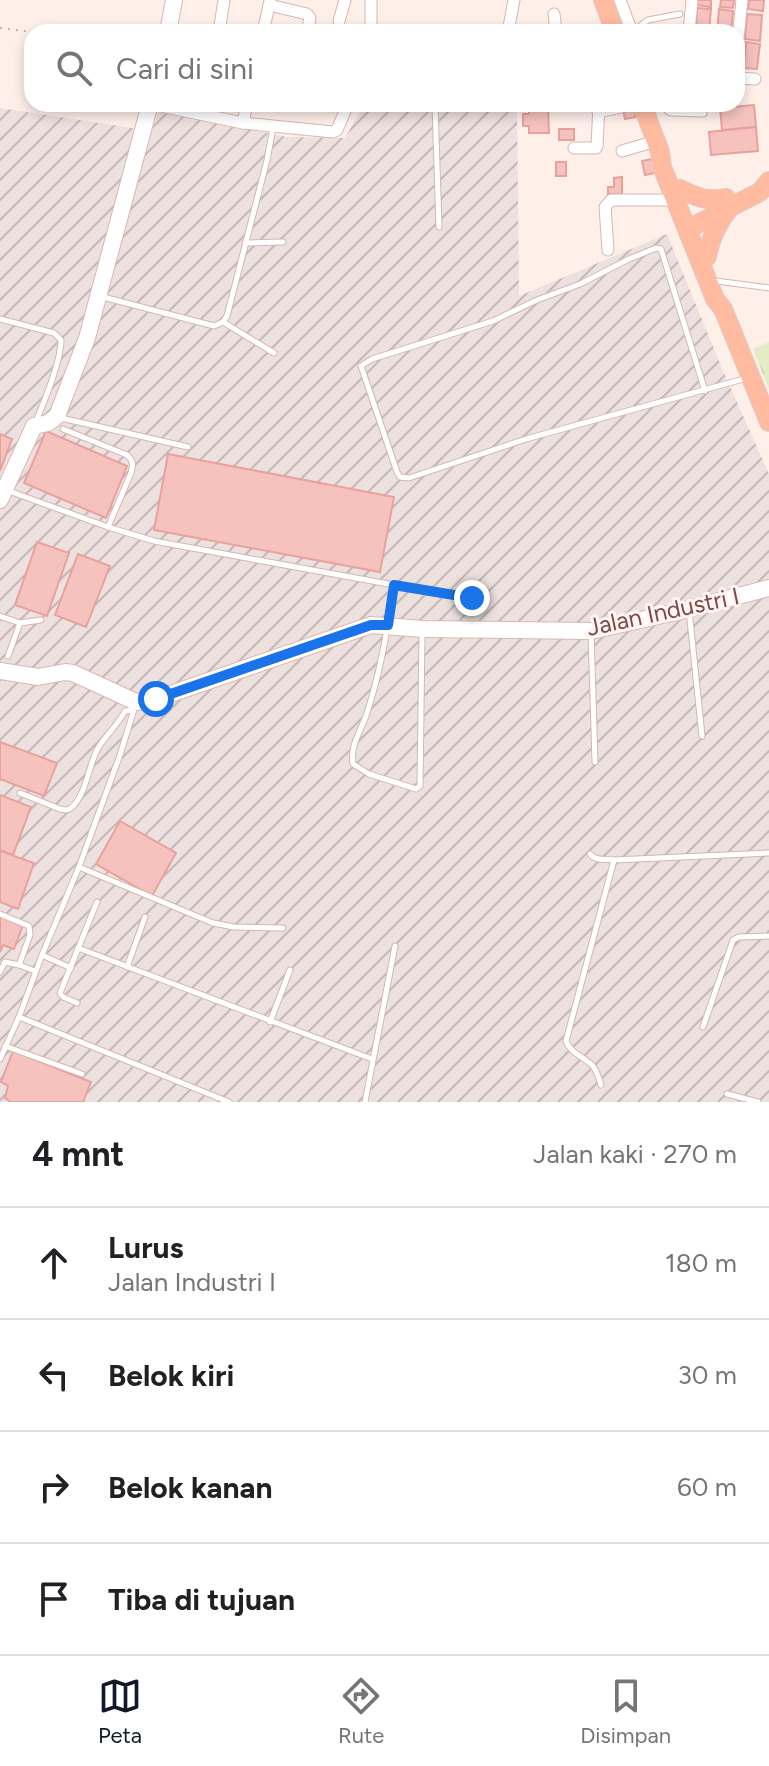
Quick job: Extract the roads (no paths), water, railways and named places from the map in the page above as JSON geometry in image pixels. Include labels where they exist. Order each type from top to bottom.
[{"type":"main road","points":[[170,24],[174,0]]},
{"type":"main road","points":[[603,0],[620,24]]},
{"type":"main road","points":[[2,495],[34,426],[60,422],[87,338],[149,112]]},
{"type":"main road","points":[[645,112],[658,146],[669,164],[715,299],[723,309],[769,422]]},
{"type":"main road","points":[[689,223],[728,203],[756,182],[769,181]]},
{"type":"main road","points":[[678,195],[728,203]]},
{"type":"main road","points":[[707,257],[711,239],[728,203]]},
{"type":"main road","points":[[689,223],[707,257],[722,295],[723,309]]},
{"type":"main road","name":"Jalan Industri I","points":[[135,706],[371,625],[423,629],[591,631],[769,588]]},
{"type":"main road","points":[[4,664],[38,677],[73,673],[135,706]]},
{"type":"street","points":[[220,24],[224,0]]},
{"type":"street","points":[[339,21],[345,0]]},
{"type":"street","points":[[371,0],[371,24]]},
{"type":"street","points":[[510,24],[514,0]]},
{"type":"street","points":[[620,0],[624,24]]},
{"type":"street","points":[[690,24],[692,0]]},
{"type":"street","points":[[740,24],[742,0]]},
{"type":"street","points":[[265,24],[269,2],[307,14],[309,24]]},
{"type":"street","points":[[554,14],[555,24]]},
{"type":"street","points":[[745,78],[755,79]]},
{"type":"street","points":[[212,112],[243,123],[333,132],[337,130],[345,112]]},
{"type":"street","points":[[243,123],[245,112]]},
{"type":"street","points":[[574,148],[597,147],[598,112]]},
{"type":"street","points":[[622,151],[658,146]]},
{"type":"street","points":[[608,250],[605,207],[611,200],[678,195]]},
{"type":"lane","points":[[640,24],[680,14]]},
{"type":"lane","points":[[435,112],[439,227]]},
{"type":"lane","points":[[669,112],[704,114]]},
{"type":"lane","points":[[98,296],[214,326],[223,322],[273,127]]},
{"type":"lane","points":[[245,243],[283,242]]},
{"type":"lane","points":[[705,391],[669,271],[661,249],[656,248],[493,321],[372,359],[361,366],[397,472],[400,477],[409,478],[526,439],[705,391],[751,377]]},
{"type":"lane","points":[[716,281],[769,288]]},
{"type":"lane","points":[[0,319],[54,333],[61,340],[60,353],[34,426]]},
{"type":"lane","points":[[223,322],[274,353]]},
{"type":"lane","points":[[60,422],[188,447]]},
{"type":"lane","points":[[60,422],[131,458],[131,473],[108,527]]},
{"type":"lane","points":[[2,495],[154,541],[472,598]]},
{"type":"lane","points":[[394,585],[388,625],[366,715],[352,756],[353,764],[369,774],[416,789],[420,786],[423,629]]},
{"type":"lane","points":[[689,609],[702,736]]},
{"type":"lane","points":[[0,616],[20,623],[41,620]]},
{"type":"lane","points":[[4,664],[20,623]]},
{"type":"lane","points":[[591,631],[595,762]]},
{"type":"lane","points":[[20,793],[66,810],[72,807],[80,795],[97,749],[125,711],[135,706]]},
{"type":"lane","points":[[0,1058],[79,867],[135,706]]},
{"type":"lane","points":[[590,854],[597,859],[614,860],[769,853]]},
{"type":"lane","points":[[601,1085],[596,1070],[571,1051],[566,1041],[614,860]]},
{"type":"lane","points":[[79,867],[213,923],[234,927],[283,928]]},
{"type":"lane","points":[[77,1003],[60,993],[97,902]]},
{"type":"lane","points":[[0,914],[31,929],[19,965]]},
{"type":"lane","points":[[127,967],[145,917]]},
{"type":"lane","points":[[703,1027],[733,940],[769,936]]},
{"type":"lane","points":[[365,1102],[395,946]]},
{"type":"lane","points":[[78,948],[372,1059]]},
{"type":"lane","points":[[42,955],[71,968]]},
{"type":"lane","points":[[0,972],[8,961],[35,971]]},
{"type":"lane","points":[[270,1022],[290,970]]},
{"type":"lane","points":[[19,1017],[229,1102]]},
{"type":"lane","points":[[5,1046],[82,1074]]},
{"type":"lane","points":[[727,1094],[758,1102]]}]
